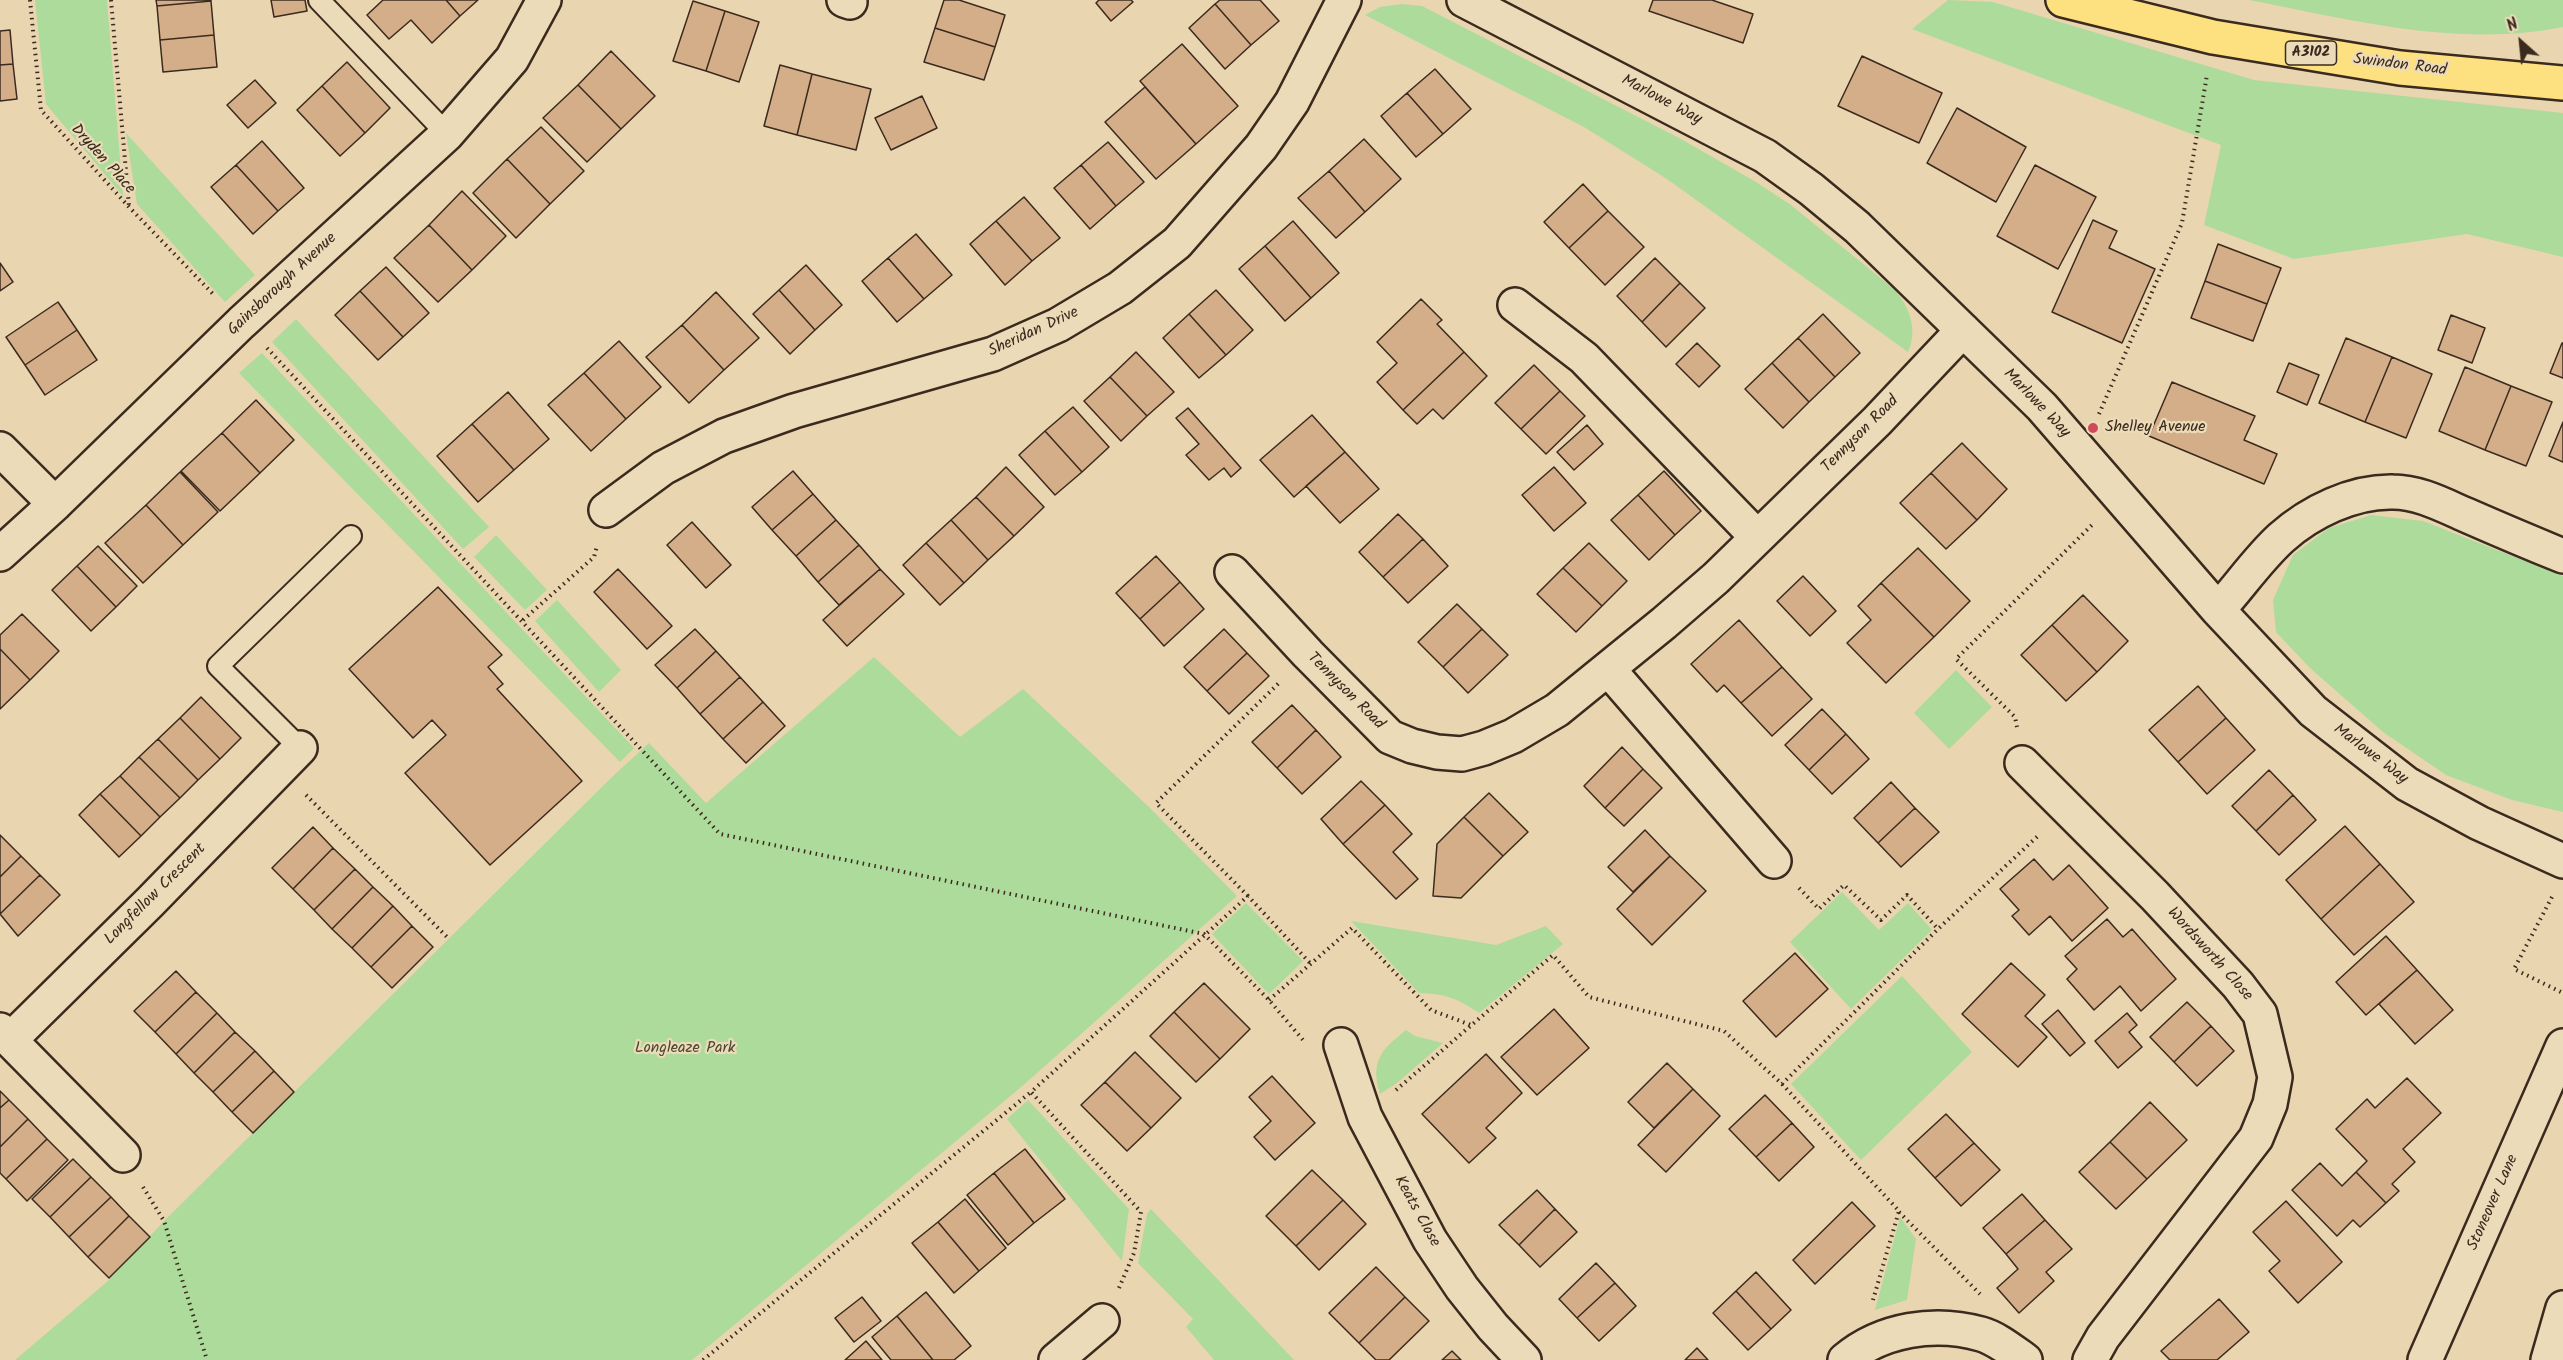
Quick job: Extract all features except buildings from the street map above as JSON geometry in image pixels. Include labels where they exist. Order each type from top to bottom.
[{"type":"main road","name":"Swindon Road","points":[[2063,0],[2213,37],[2400,68],[2563,83]]},
{"type":"street","name":"Gainsborough Avenue","points":[[0,554],[55,504],[240,323],[447,134],[512,59],[544,0]]},
{"type":"street","name":"Sheridan Drive","points":[[606,510],[663,468],[724,436],[794,411],[993,354],[1058,325],[1120,288],[1177,243],[1261,147],[1292,102],[1344,0]]},
{"type":"street","name":"Marlowe Way","points":[[1464,0],[1766,156],[1857,227],[2042,407],[2218,610],[2313,711],[2408,784],[2479,823],[2563,861]]},
{"type":"street","points":[[1515,305],[1584,358],[1757,537]]},
{"type":"street","name":"Tennyson Road","points":[[1232,572],[1308,654],[1390,737],[1412,746],[1437,752],[1462,754],[1513,736],[1557,710],[1609,670],[1716,578],[1877,421],[1963,330]]},
{"type":"street","points":[[0,449],[55,504]]},
{"type":"street","points":[[2218,610],[2279,540],[2293,528],[2319,511],[2341,501],[2374,494],[2392,492],[2425,498],[2563,556]]},
{"type":"street","points":[[1609,670],[1774,861]]},
{"type":"street","name":"Longfellow Crescent","points":[[123,1155],[5,1035],[150,902],[300,748]]},
{"type":"street","name":"Wordsworth Close","points":[[2022,763],[2155,896],[2238,985],[2260,1014],[2275,1077],[2270,1104],[2256,1138],[2103,1337],[2090,1360]]},
{"type":"street","name":"Keats Close","points":[[1341,1045],[1365,1117],[1430,1240],[1493,1328],[1524,1360]]},
{"type":"street","name":"Stoneover Lane","points":[[2425,1360],[2563,1046]]},
{"type":"street","points":[[2548,1360],[2563,1308]]},
{"type":"street","points":[[1056,1360],[1102,1321]]},
{"type":"street","points":[[1856,1353],[1888,1335],[1916,1329],[1948,1327],[1984,1334],[2013,1352]]},
{"type":"lane","points":[[320,0],[447,134]]},
{"type":"lane","points":[[300,748],[218,666],[351,536]]},
{"type":"path","name":"Dryden Place","points":[[30,0],[41,110],[129,207]]},
{"type":"path","name":"Dryden Place","points":[[111,0],[129,207]]},
{"type":"path","points":[[2082,453],[2182,223],[2213,37]]},
{"type":"path","points":[[129,207],[240,323],[268,349],[720,834],[1204,934],[1269,1000],[1352,928],[1431,1010],[1471,1025]]},
{"type":"path","points":[[2015,717],[1956,659],[2120,497]]},
{"type":"path","points":[[523,620],[594,557],[606,510]]},
{"type":"path","points":[[1308,654],[1156,802],[1310,963]]},
{"type":"path","points":[[300,748],[301,790],[449,939]]},
{"type":"path","points":[[1782,1084],[1938,929],[2067,808]]},
{"type":"path","points":[[1774,861],[1819,909],[1844,885],[1881,920],[1907,895],[1938,929]]},
{"type":"path","points":[[703,1360],[1031,1092],[1248,896]]},
{"type":"path","points":[[2553,896],[2514,969],[2563,993]]},
{"type":"path","points":[[1365,1117],[1553,955],[1589,997],[1724,1031],[1782,1084],[1899,1211],[1995,1310],[2013,1352]]},
{"type":"path","points":[[1031,1092],[1141,1212],[1134,1253],[1123,1281],[1102,1321]]},
{"type":"path","points":[[123,1155],[164,1221],[207,1360]]},
{"type":"path","points":[[1856,1353],[1899,1211]]},
{"type":"green space","points":[[35,0],[107,0],[123,196],[46,104]]},
{"type":"green space","points":[[1948,0],[1993,2],[2254,80],[2563,113],[2563,257],[2467,234],[2294,259],[2204,225],[2221,145],[1912,29]]},
{"type":"green space","points":[[2249,0],[2563,0],[2563,27],[2523,33],[2444,33],[2366,23]]},
{"type":"green space","points":[[1402,4],[1422,6],[1681,139],[1791,205],[1895,290],[1905,304],[1911,320],[1912,336],[1908,352],[1667,179],[1584,127],[1365,15],[1380,7]]},
{"type":"green space","points":[[126,133],[255,275],[225,302],[137,204]]},
{"type":"green space","points":[[296,319],[489,527],[463,549],[272,342]]},
{"type":"green space","points":[[262,353],[634,748],[620,762],[239,373]]},
{"type":"green space","points":[[2371,515],[2423,521],[2563,576],[2563,812],[2512,800],[2446,775],[2383,732],[2310,668],[2276,632],[2273,600],[2293,555],[2329,528]]},
{"type":"green space","points":[[496,535],[547,590],[525,610],[474,557]]},
{"type":"green space","points":[[557,600],[621,670],[599,692],[535,621]]},
{"type":"green space","name":"Longleaze Park","points":[[874,657],[960,737],[1023,689],[1149,807],[1237,896],[1020,1088],[692,1360],[15,1360],[108,1281],[164,1221],[649,743],[706,803]]},
{"type":"green space","points":[[1956,670],[1992,707],[1949,749],[1914,713]]},
{"type":"green space","points":[[1842,892],[1879,930],[1908,903],[1932,930],[1851,1009],[1790,942]]},
{"type":"green space","points":[[1246,903],[1303,961],[1269,994],[1212,934]]},
{"type":"green space","points":[[1351,921],[1496,945],[1546,926],[1563,944],[1479,1013],[1451,998],[1419,993]]},
{"type":"green space","points":[[1902,976],[1972,1052],[1861,1160],[1791,1084]]},
{"type":"green space","points":[[1406,1030],[1415,1036],[1443,1043],[1397,1083],[1380,1094],[1376,1073],[1380,1057],[1384,1050]]},
{"type":"green space","points":[[1028,1100],[1129,1209],[1122,1261],[1007,1119]]},
{"type":"green space","points":[[1151,1209],[1294,1360],[1214,1360],[1186,1327],[1193,1319],[1138,1263],[1147,1214]]},
{"type":"green space","points":[[1900,1217],[1916,1239],[1907,1300],[1875,1310]]},
{"type":"place","name":"Shelley Avenue","points":[[2093,428]]}]
